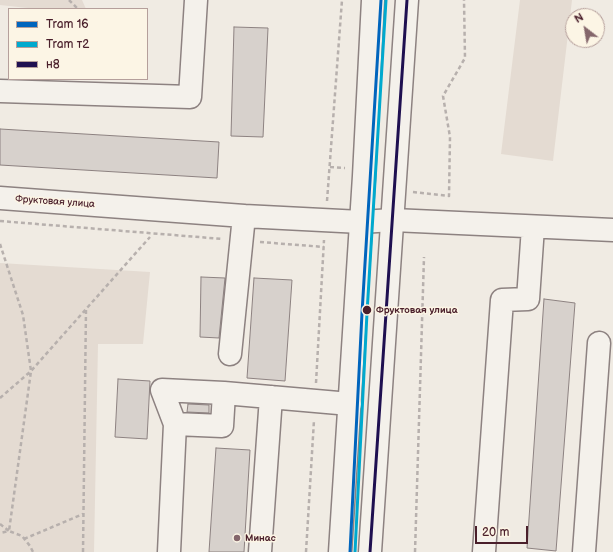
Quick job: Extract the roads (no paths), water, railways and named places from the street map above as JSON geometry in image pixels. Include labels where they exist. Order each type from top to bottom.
[{"type":"main road","points":[[0,91],[190,97],[196,0]]},
{"type":"main road","points":[[340,552],[365,169],[373,0]]},
{"type":"main road","points":[[370,552],[407,0]]},
{"type":"main road","name":"Фруктовая улица","points":[[0,198],[244,216],[361,222],[393,220],[613,230]]},
{"type":"main road","points":[[230,354],[244,216]]},
{"type":"main road","points":[[484,552],[502,300],[528,299],[533,227]]},
{"type":"main road","points":[[584,552],[599,343]]},
{"type":"main road","points":[[169,552],[175,424],[162,390],[224,393],[350,404]]},
{"type":"main road","points":[[175,424],[222,426],[224,393]]},
{"type":"main road","points":[[260,552],[271,397]]},
{"type":"tram line","name":"16","points":[[350,552],[362,313],[381,0]]},
{"type":"tram line","name":"т2","points":[[355,552],[367,313],[386,0]]},
{"type":"place","name":"Фруктовая улица","points":[[367,310]]},
{"type":"place","name":"Минас","points":[[237,538]]}]
